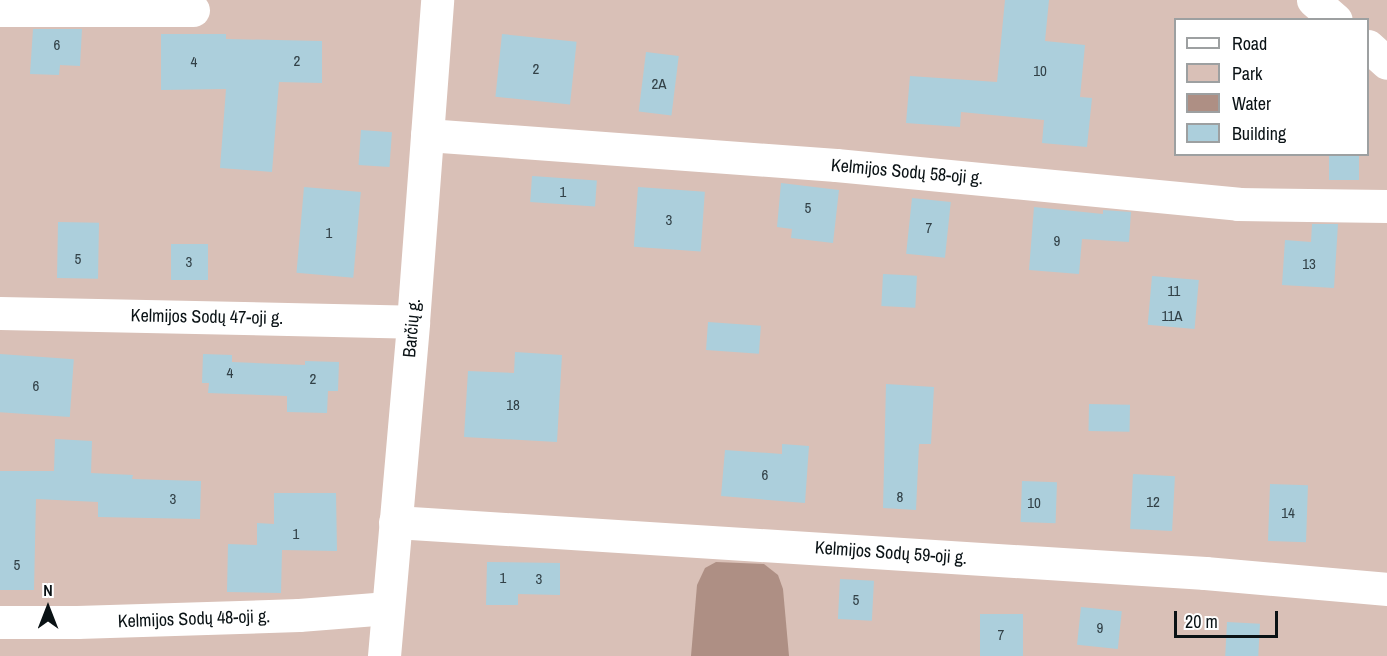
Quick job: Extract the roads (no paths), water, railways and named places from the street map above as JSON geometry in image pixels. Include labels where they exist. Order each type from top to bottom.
[{"type":"street","name":"Barčių g.","points":[[384,656],[413,322],[437,0]]},
{"type":"street","points":[[1313,0],[1334,18]]},
{"type":"street","points":[[0,10],[193,10]]},
{"type":"street","points":[[1369,47],[1387,63]]},
{"type":"street","name":"Kelmijos Sodų 58-oji g.","points":[[427,135],[836,165],[1238,204],[1387,206]]},
{"type":"street","name":"Kelmijos Sodų 47-oji g.","points":[[0,313],[413,322]]},
{"type":"street","name":"Kelmijos Sodų 59-oji g.","points":[[395,522],[1205,573],[1387,589]]},
{"type":"street","name":"Kelmijos Sodų 48-oji g.","points":[[0,622],[77,622],[299,615],[388,608]]},
{"type":"water","points":[[716,562],[764,564],[778,575],[783,589],[789,656],[691,656],[697,585],[705,568]]}]
